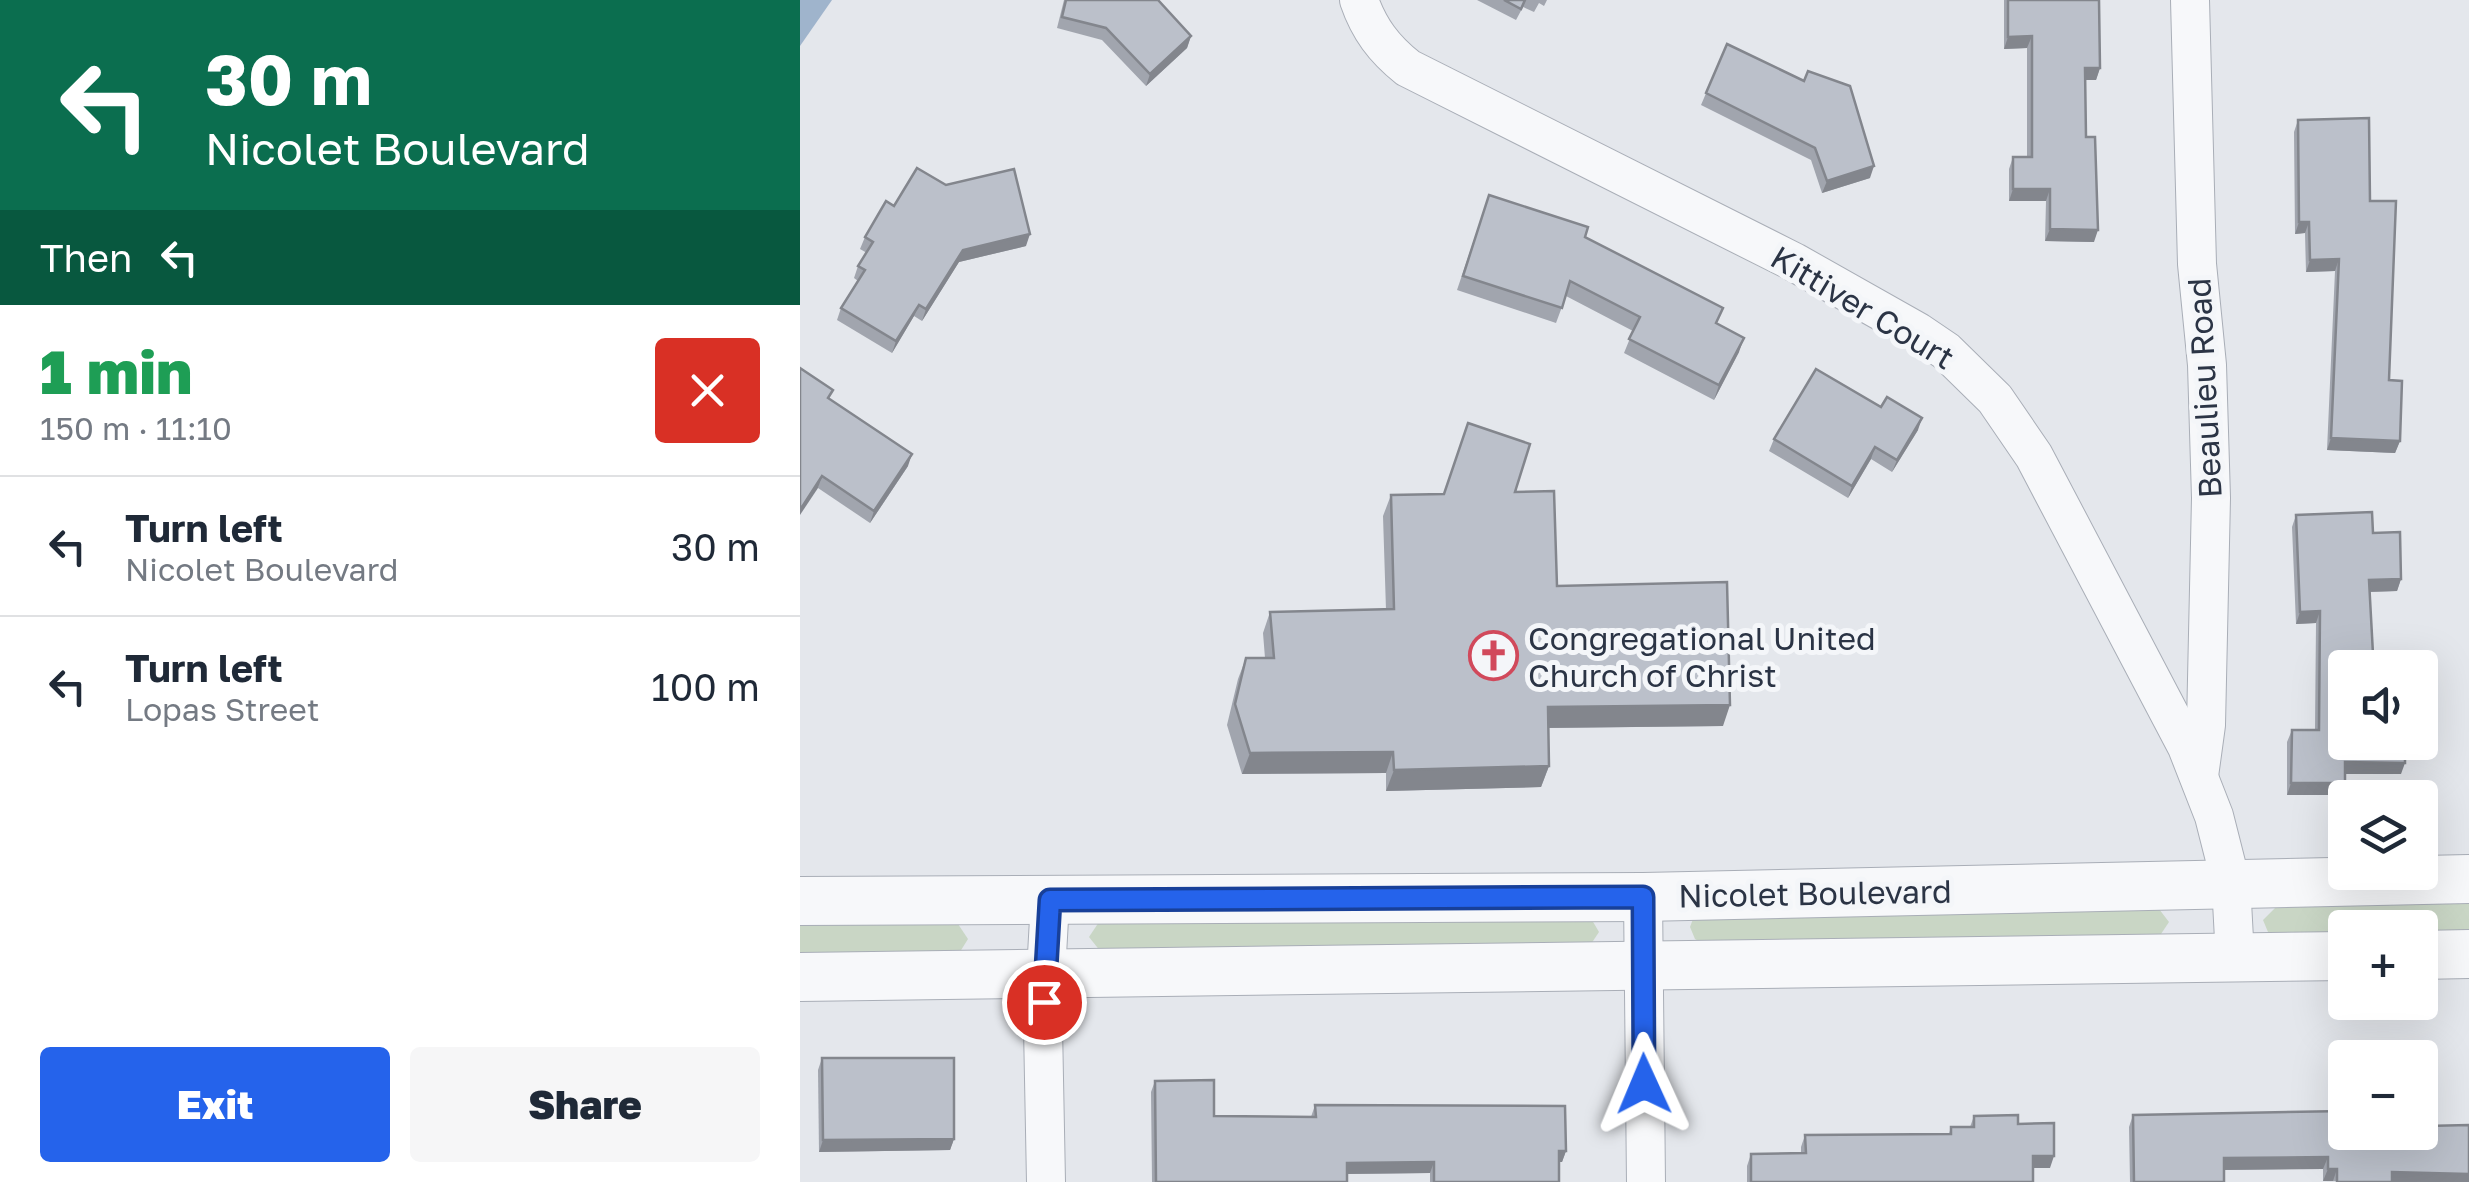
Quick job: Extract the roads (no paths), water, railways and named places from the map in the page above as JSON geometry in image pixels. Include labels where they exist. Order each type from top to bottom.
[{"type":"street","name":"Kittiver Court","points":[[1359,0],[1367,22],[1388,52],[1408,68],[1794,262],[1918,332],[1972,374],[2016,426],[2034,456],[2199,776],[2231,882],[2234,958]]},
{"type":"street","name":"Beaulieu Road","points":[[2190,0],[2197,264],[2207,365],[2211,498],[2206,725],[2199,776]]},
{"type":"street","name":"Nicolet Boulevard","points":[[800,901],[1643,897],[2469,879]]},
{"type":"street","points":[[1643,897],[1646,1182]]},
{"type":"street","points":[[1046,1182],[1044,976],[1050,900]]},
{"type":"street","points":[[2438,955],[2469,954]]},
{"type":"street","name":"Nicolet Boulevard","points":[[800,977],[2328,956]]},
{"type":"water","points":[[800,0],[832,0],[800,46]]},
{"type":"place","name":"Congregational United Church of Christ","points":[[1493,656]]}]
